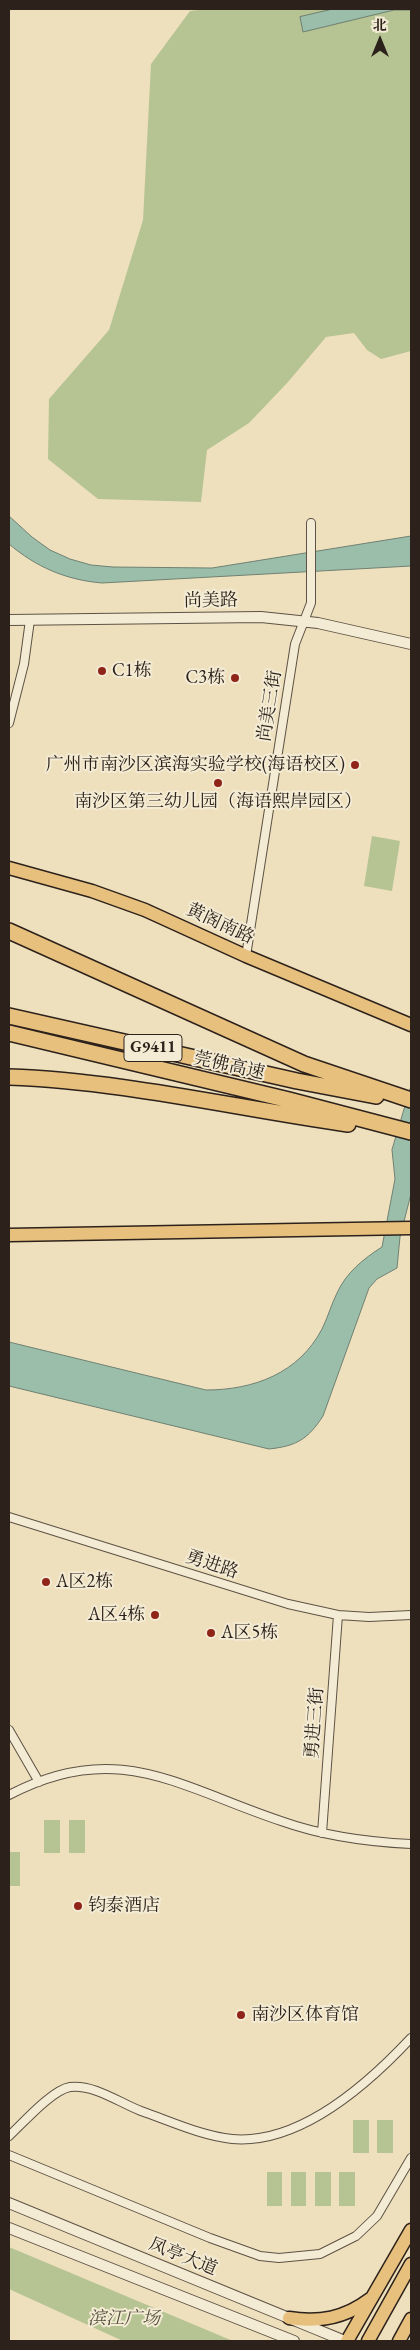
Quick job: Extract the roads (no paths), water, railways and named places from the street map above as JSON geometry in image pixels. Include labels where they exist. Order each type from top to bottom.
[{"type":"highway","points":[[15,934],[304,1064],[411,1102]]},
{"type":"highway","name":"莞佛高速","points":[[9,1016],[297,1081],[411,1102]]},
{"type":"highway","name":"莞佛高速","points":[[9,1033],[290,1100],[411,1132]]},
{"type":"highway","points":[[9,1077],[40,1078],[114,1088],[285,1115],[411,1132]]},
{"type":"main road","name":"黄阁南路","points":[[9,868],[92,891],[145,910],[246,956],[406,1024]]},
{"type":"main road","points":[[9,1235],[411,1228]]},
{"type":"main road","points":[[346,2341],[411,2230]]},
{"type":"main road","points":[[368,2341],[411,2264]]},
{"type":"main road","points":[[288,2318],[306,2321],[325,2320],[359,2307],[374,2296]]},
{"type":"main road","points":[[399,2341],[411,2319]]},
{"type":"street","name":"尚美三街","points":[[246,956],[295,644],[310,603],[311,522]]},
{"type":"street","name":"尚美路","points":[[9,620],[242,616],[304,621],[336,626],[411,644]]},
{"type":"street","points":[[9,723],[22,672],[30,620]]},
{"type":"street","name":"勇进路","points":[[9,1517],[288,1604],[338,1615],[369,1617],[411,1615]]},
{"type":"street","name":"勇进三街","points":[[322,1833],[338,1615]]},
{"type":"street","points":[[9,1730],[39,1782]]},
{"type":"street","points":[[9,1795],[39,1782],[75,1772],[104,1768],[148,1773],[169,1778],[280,1821],[322,1833],[368,1841],[411,1844]]},
{"type":"street","points":[[9,2136],[62,2090],[85,2087],[139,2110],[209,2134],[251,2139],[281,2132],[309,2122],[335,2105],[357,2088],[411,2038]]},
{"type":"street","points":[[9,2155],[210,2238],[260,2256],[279,2258],[320,2254],[356,2236],[377,2216],[411,2158]]},
{"type":"street","name":"凤亭大道","points":[[9,2203],[346,2341]]},
{"type":"street","points":[[9,2228],[294,2341]]},
{"type":"place","name":"C1栋","points":[[102,671]]},
{"type":"place","name":"C3栋","points":[[235,678]]},
{"type":"place","name":"广州市南沙区滨海实验学校(海语校区)","points":[[355,765]]},
{"type":"place","name":"南沙区第三幼儿园（海语熙岸园区）","points":[[218,783]]},
{"type":"place","name":"A区2栋","points":[[46,1582]]},
{"type":"place","name":"A区4栋","points":[[155,1615]]},
{"type":"place","name":"A区5栋","points":[[211,1633]]},
{"type":"place","name":"钧泰酒店","points":[[78,1906]]},
{"type":"place","name":"南沙区体育馆","points":[[241,2015]]},
{"type":"park label","name":"滨江广场","points":[[124,2319]]}]
